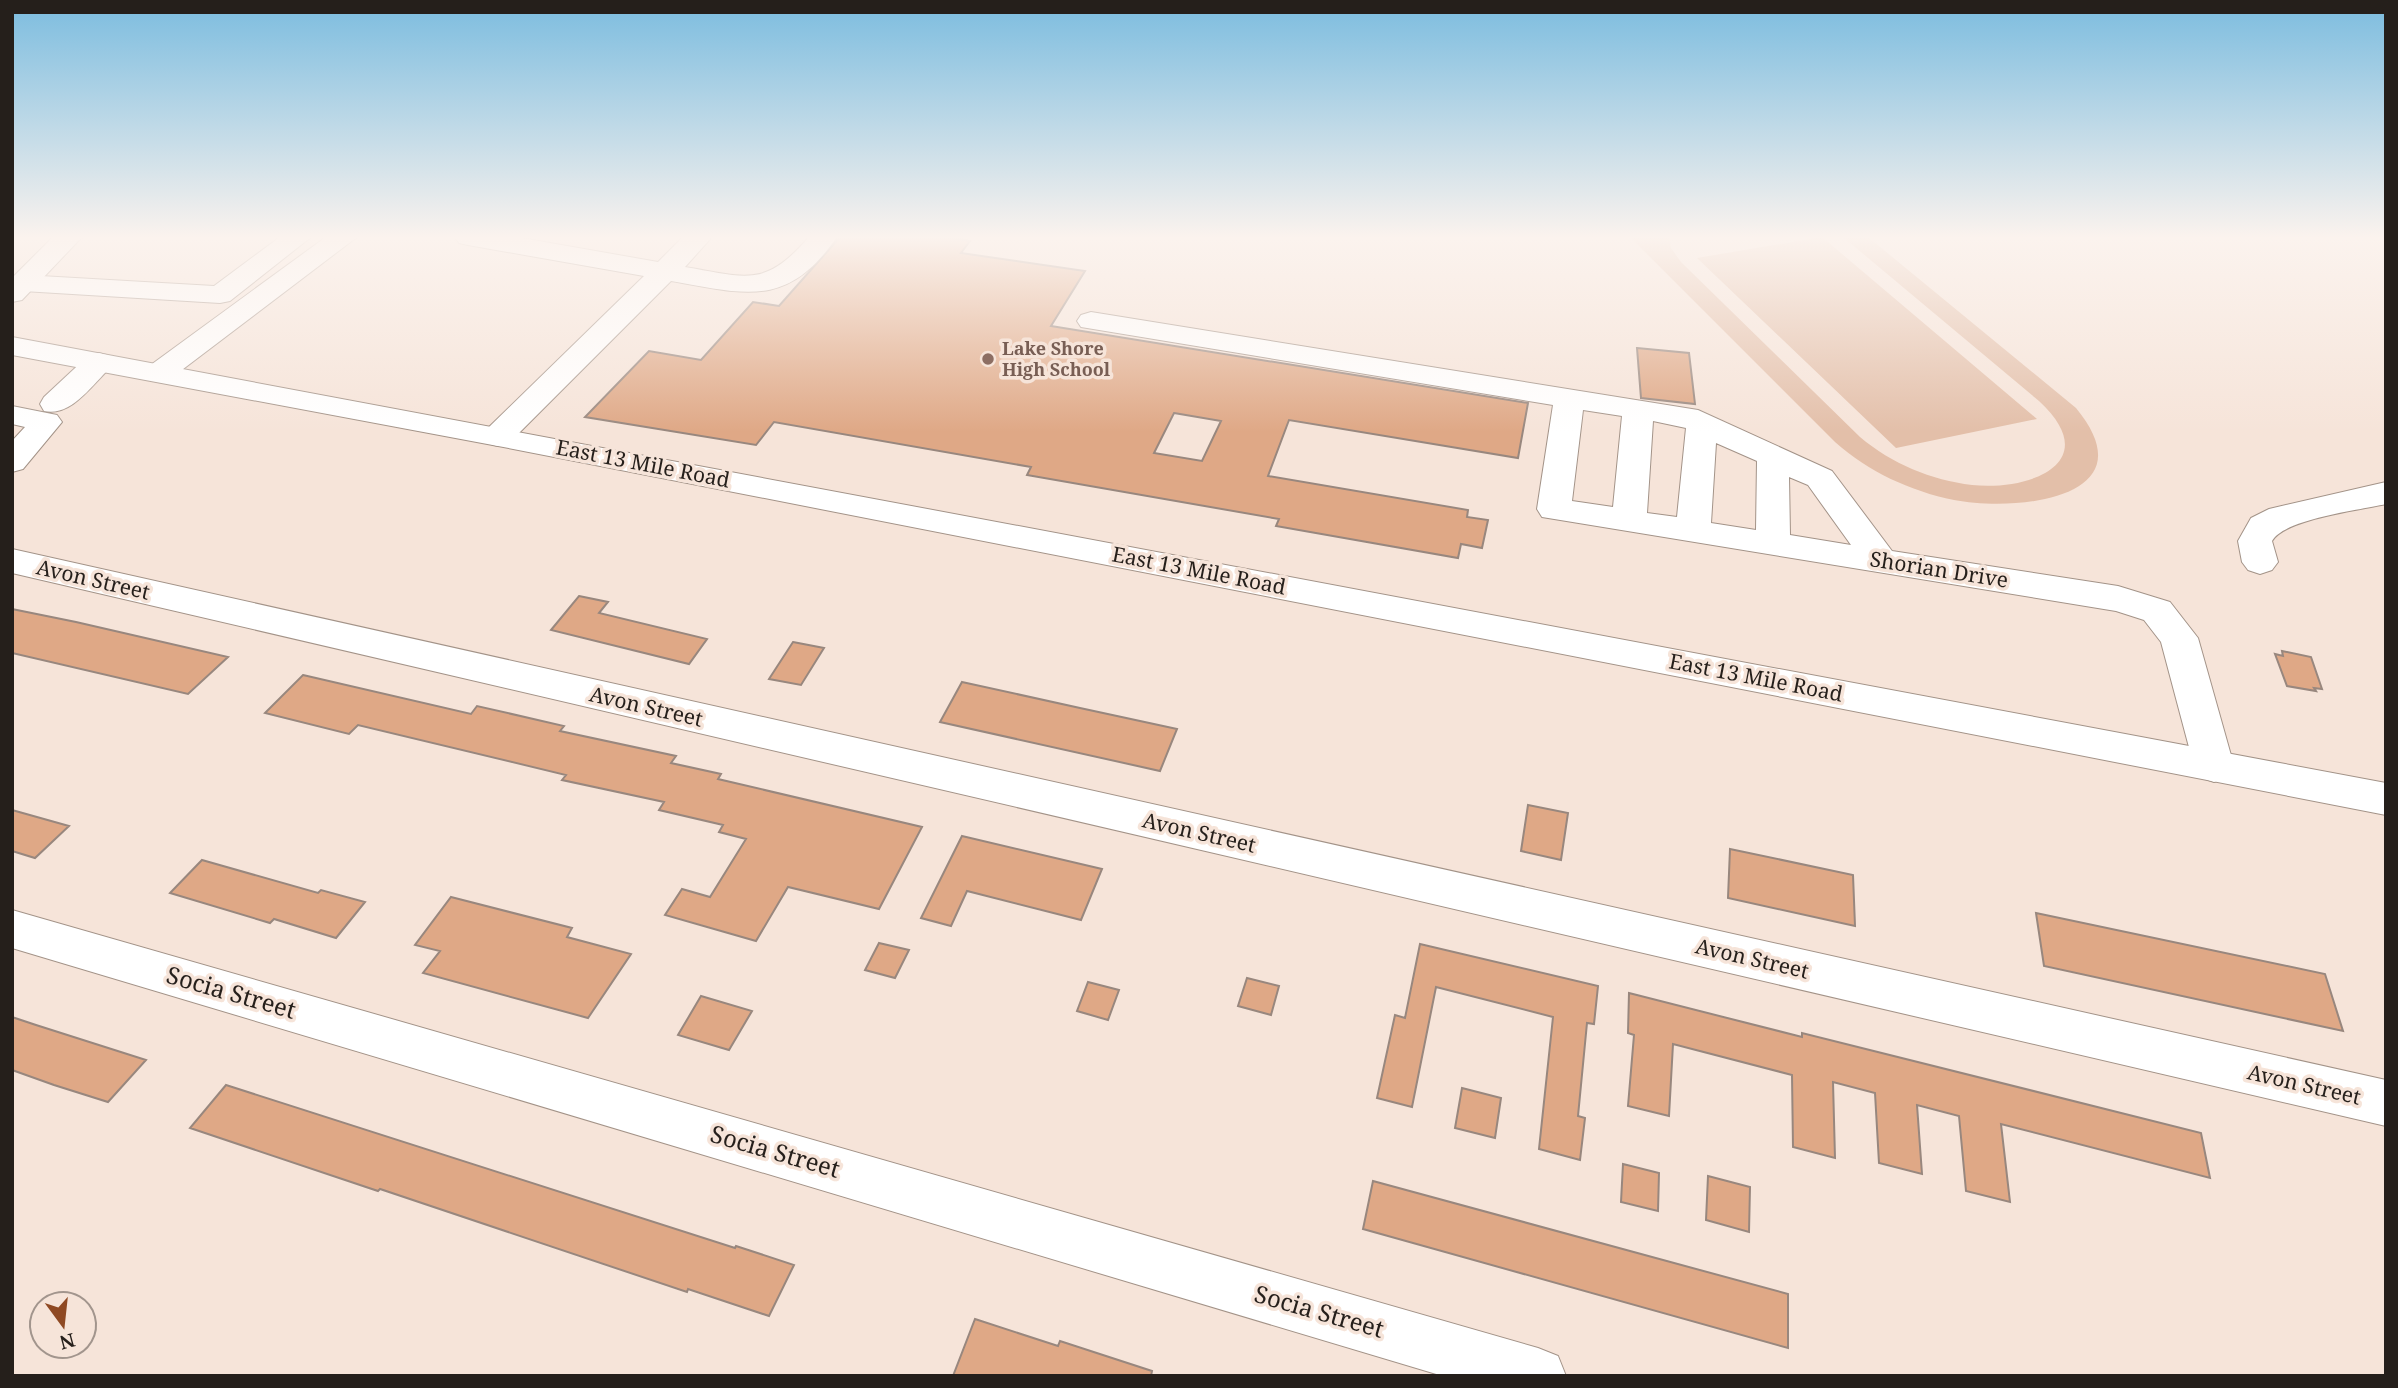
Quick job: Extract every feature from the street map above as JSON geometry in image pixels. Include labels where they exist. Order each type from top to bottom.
[{"type":"street","points":[[128,367],[211,302]]},
{"type":"street","points":[[55,404],[128,367],[236,302]]},
{"type":"street","points":[[498,436],[636,302]]},
{"type":"street","points":[[1091,321],[1687,417],[1820,478],[1881,561]]},
{"type":"street","name":"East 13 Mile Road","points":[[16,350],[128,367],[498,436],[2386,799]]},
{"type":"street","name":"Shorian Drive","points":[[1569,398],[1554,509],[2118,599],[2157,611],[2179,638],[2214,766]]},
{"type":"street","points":[[1629,521],[1638,409]]},
{"type":"street","points":[[12,415],[46,422],[12,462]]},
{"type":"street","points":[[1693,531],[1702,424]]},
{"type":"street","points":[[1773,456],[1773,544]]},
{"type":"street","points":[[2260,562],[2255,541],[2263,526],[2281,517],[2386,493]]},
{"type":"street","name":"Avon Street","points":[[12,561],[2386,1103]]},
{"type":"street","name":"Socia Street","points":[[12,929],[1538,1376]]},
{"type":"shaded area","points":[[1695,302],[1722,302],[1860,437],[1899,463],[1927,475],[1972,485],[1995,486],[2037,477],[2052,468],[2062,456],[2065,441],[2057,422],[2039,401],[1920,302],[1947,302],[2076,408],[2095,439],[2097,462],[2087,480],[2066,493],[2040,500],[1980,503],[1954,500],[1906,486],[1876,471],[1835,442]]},
{"type":"shaded area","points":[[1743,302],[1899,302],[2037,419],[1896,448]]},
{"type":"building","points":[[753,302],[779,306],[783,302],[1066,302],[1051,326],[1528,403],[1518,458],[1289,420],[1268,476],[1468,510],[1467,517],[1488,520],[1482,548],[1461,544],[1458,558],[1276,526],[1279,519],[1027,475],[1031,467],[774,422],[756,445],[585,417],[649,351],[701,360]],"holes":[[[1174,413],[1221,421],[1202,461],[1154,453]]]},
{"type":"building","points":[[1637,348],[1689,353],[1695,404],[1641,398]]},
{"type":"building","points":[[579,596],[608,602],[599,613],[707,639],[689,664],[551,630]]},
{"type":"building","points":[[12,609],[228,657],[188,694],[12,653]]},
{"type":"building","points":[[793,642],[824,648],[801,685],[769,679]]},
{"type":"building","points":[[2282,651],[2311,657],[2322,689],[2314,688],[2316,691],[2287,686],[2275,654],[2283,656]]},
{"type":"building","points":[[303,675],[471,714],[477,706],[564,726],[560,731],[676,756],[671,763],[721,774],[718,779],[922,827],[879,909],[788,887],[756,941],[665,915],[682,889],[710,897],[746,839],[719,832],[723,825],[659,810],[664,802],[562,780],[566,775],[358,725],[349,734],[265,713]]},
{"type":"building","points":[[962,682],[1177,729],[1160,771],[940,722]]},
{"type":"building","points":[[1528,805],[1568,813],[1561,860],[1521,851]]},
{"type":"building","points":[[12,810],[69,826],[35,858],[12,851]]},
{"type":"building","points":[[962,836],[1102,869],[1081,920],[967,891],[951,926],[921,918]]},
{"type":"building","points":[[1730,849],[1853,875],[1855,926],[1728,898]]},
{"type":"building","points":[[202,860],[318,893],[321,890],[365,902],[336,938],[274,919],[270,923],[170,893]]},
{"type":"building","points":[[451,897],[572,928],[567,937],[631,954],[588,1018],[423,973],[440,951],[415,945]]},
{"type":"building","points":[[2036,913],[2325,974],[2343,1031],[2044,966]]},
{"type":"building","points":[[879,943],[909,950],[895,978],[865,970]]},
{"type":"building","points":[[1420,944],[1598,986],[1594,1024],[1587,1023],[1578,1116],[1585,1118],[1580,1160],[1539,1149],[1553,1017],[1436,987],[1412,1107],[1377,1098],[1395,1015],[1405,1018]]},
{"type":"building","points":[[1247,978],[1279,986],[1271,1015],[1238,1006]]},
{"type":"building","points":[[1088,982],[1119,990],[1108,1020],[1077,1011]]},
{"type":"building","points":[[1629,993],[1802,1037],[1802,1033],[2201,1133],[2210,1178],[2001,1124],[2010,1202],[1966,1191],[1959,1116],[1917,1105],[1922,1174],[1879,1163],[1875,1093],[1833,1082],[1835,1158],[1793,1147],[1792,1075],[1673,1044],[1669,1116],[1628,1106],[1634,1035],[1628,1033]]},
{"type":"building","points":[[701,996],[752,1011],[729,1050],[678,1035]]},
{"type":"building","points":[[12,1017],[146,1060],[108,1102],[54,1085],[12,1070]]},
{"type":"building","points":[[226,1085],[794,1265],[769,1316],[688,1289],[687,1292],[190,1128]]},
{"type":"building","points":[[1462,1088],[1501,1098],[1495,1138],[1455,1128]]},
{"type":"building","points":[[1623,1164],[1659,1173],[1658,1211],[1621,1202]]},
{"type":"building","points":[[1708,1176],[1750,1187],[1749,1232],[1706,1220]]},
{"type":"building","points":[[1373,1181],[1788,1294],[1788,1348],[1363,1229]]},
{"type":"building","points":[[975,1319],[1058,1346],[1060,1341],[1152,1371],[1151,1376],[953,1376]]},
{"type":"place","name":"Lake Shore High School","points":[[988,359]]}]
